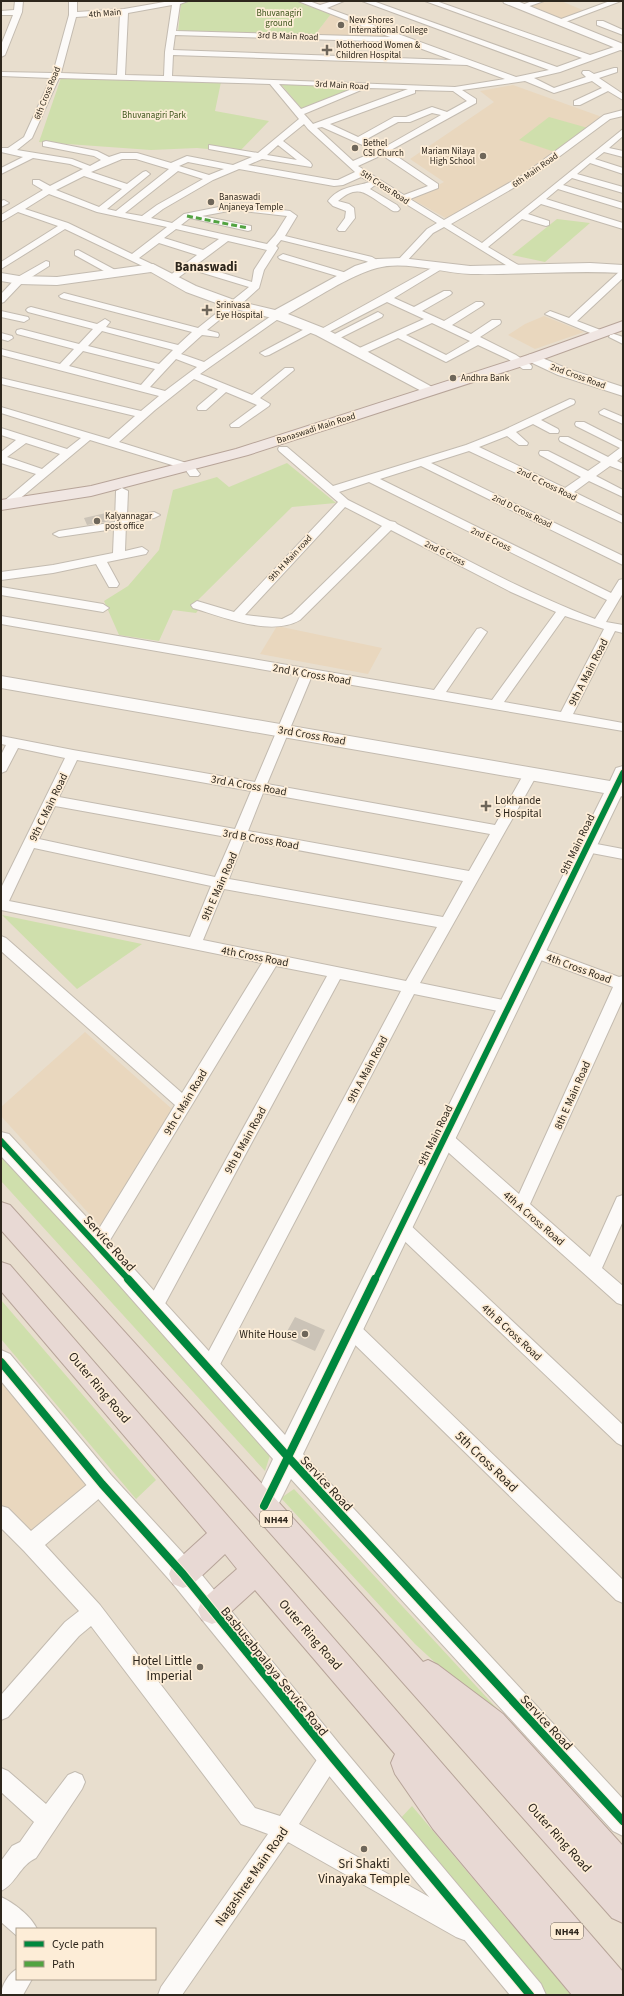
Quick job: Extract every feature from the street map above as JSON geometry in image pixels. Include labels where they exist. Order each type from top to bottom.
[{"type":"highway","name":"Outer Ring Road","points":[[1,1213],[623,1907]]},
{"type":"highway","name":"Outer Ring Road","points":[[1,1273],[621,1995]]},
{"type":"highway","points":[[183,1574],[225,1535]]},
{"type":"highway","points":[[212,1610],[256,1571]]},
{"type":"highway","points":[[379,1635],[492,1725],[623,1869]]},
{"type":"highway","points":[[339,1667],[444,1818],[593,1995]]},
{"type":"main road","name":"Banaswadi Main Road","points":[[3,508],[60,505],[122,491],[191,470],[429,391],[535,361],[599,333],[621,334]]},
{"type":"main road","name":"Banaswadi Main Road","points":[[3,508],[191,470],[283,448],[535,361],[621,334]]},
{"type":"street","points":[[1,55],[5,35],[18,12],[19,1]]},
{"type":"street","name":"6th Cross Road","points":[[5,151],[28,138],[56,75],[73,16],[73,1]]},
{"type":"street","points":[[302,1],[515,80]]},
{"type":"street","points":[[320,8],[340,1]]},
{"type":"street","points":[[366,1],[557,70]]},
{"type":"street","points":[[429,1],[590,58]]},
{"type":"street","points":[[508,1],[622,47]]},
{"type":"street","points":[[521,7],[540,1]]},
{"type":"street","points":[[557,22],[617,1]]},
{"type":"street","points":[[168,79],[169,52],[180,2]]},
{"type":"street","name":"4th Main","points":[[73,16],[124,11],[180,2]]},
{"type":"street","points":[[121,78],[124,11]]},
{"type":"street","points":[[1,13],[18,12]]},
{"type":"street","points":[[600,23],[623,32]]},
{"type":"street","name":"3rd B Main Road","points":[[173,32],[404,40]]},
{"type":"street","name":"3rd Main Road","points":[[1,74],[272,81],[455,89],[526,78],[557,70],[622,47]]},
{"type":"street","points":[[169,52],[468,63]]},
{"type":"street","points":[[574,64],[623,98]]},
{"type":"street","points":[[526,78],[554,91],[614,70]]},
{"type":"street","name":"5th Cross Road","points":[[272,81],[311,127],[362,173],[518,268]]},
{"type":"street","points":[[144,219],[175,198],[210,178],[237,168],[260,157],[278,141],[301,116],[367,86]]},
{"type":"street","points":[[311,127],[323,124],[420,88]]},
{"type":"street","points":[[577,103],[608,88]]},
{"type":"street","points":[[352,165],[383,151],[472,101],[455,89]]},
{"type":"street","points":[[358,140],[397,119],[406,120],[432,110],[448,115]]},
{"type":"street","name":"6th Main Road","points":[[401,262],[430,231],[526,177],[607,117],[623,113]]},
{"type":"street","points":[[323,124],[383,151],[435,186],[403,199]]},
{"type":"street","points":[[482,246],[622,134]]},
{"type":"street","points":[[278,141],[334,183]]},
{"type":"street","points":[[46,144],[97,154],[108,160]]},
{"type":"street","points":[[212,147],[308,165]]},
{"type":"street","points":[[602,149],[623,154]]},
{"type":"street","points":[[5,151],[30,157],[72,162],[88,171],[129,188]]},
{"type":"street","points":[[1,219],[49,190],[108,160],[129,155],[210,178]]},
{"type":"street","points":[[1,171],[30,157]]},
{"type":"street","points":[[118,214],[173,168],[187,159],[334,183],[340,183],[362,173]]},
{"type":"street","points":[[588,160],[623,171]]},
{"type":"street","points":[[100,210],[146,174]]},
{"type":"street","points":[[570,175],[623,190]]},
{"type":"street","points":[[36,182],[73,202],[100,210],[274,248],[259,270],[256,286],[234,305],[199,330],[161,368],[144,388]]},
{"type":"street","points":[[363,189],[377,182]]},
{"type":"street","points":[[556,186],[623,206]]},
{"type":"street","points":[[342,229],[350,218],[351,210],[346,206],[336,204],[333,201],[344,190],[358,187],[394,206],[394,209]]},
{"type":"street","points":[[175,198],[199,213]]},
{"type":"street","points":[[539,200],[623,226]]},
{"type":"street","points":[[133,258],[187,216],[234,207],[246,207],[290,214],[292,216],[279,237],[270,246]]},
{"type":"street","points":[[17,209],[65,225],[153,268],[191,289],[234,305],[277,315],[322,333],[429,391]]},
{"type":"street","points":[[520,215],[546,223]]},
{"type":"street","points":[[187,216],[248,228]]},
{"type":"street","points":[[1,266],[65,225]]},
{"type":"street","points":[[172,278],[227,237]]},
{"type":"street","points":[[279,237],[369,259],[377,263]]},
{"type":"street","points":[[157,240],[205,254]]},
{"type":"street","points":[[78,253],[116,274]]},
{"type":"street","points":[[283,257],[346,276]]},
{"type":"street","points":[[112,443],[141,414],[166,394],[277,315],[364,267],[377,263],[401,262],[437,268],[470,270],[590,267],[623,264]]},
{"type":"street","points":[[1,300],[20,280],[46,264]]},
{"type":"street","points":[[189,266],[256,286]]},
{"type":"street","points":[[590,267],[623,270]]},
{"type":"street","points":[[1,277],[20,280],[57,281],[153,268]]},
{"type":"street","points":[[322,333],[387,298],[437,268]]},
{"type":"street","points":[[570,322],[623,270]]},
{"type":"street","points":[[415,311],[447,292]]},
{"type":"street","points":[[64,296],[214,335]]},
{"type":"street","points":[[387,298],[512,357],[535,361]]},
{"type":"street","points":[[444,325],[479,304]]},
{"type":"street","points":[[31,310],[100,328],[177,352],[205,366]]},
{"type":"street","points":[[62,368],[116,310]]},
{"type":"street","points":[[1,314],[24,319]]},
{"type":"street","points":[[550,314],[599,333]]},
{"type":"street","points":[[265,353],[378,315]]},
{"type":"street","points":[[359,352],[432,319]]},
{"type":"street","points":[[399,335],[446,359],[496,322]]},
{"type":"street","points":[[20,332],[161,368]]},
{"type":"street","points":[[1,352],[166,394]]},
{"type":"street","name":"2nd Cross Road","points":[[535,361],[623,386]]},
{"type":"street","name":"2nd Cross Road","points":[[535,361],[623,392]]},
{"type":"street","points":[[253,399],[290,370]]},
{"type":"street","points":[[193,375],[265,404],[235,425]]},
{"type":"street","points":[[1,380],[141,414]]},
{"type":"street","points":[[202,408],[225,388]]},
{"type":"street","points":[[330,490],[470,447],[508,432],[570,402]]},
{"type":"street","points":[[1,410],[112,443],[191,470]]},
{"type":"street","points":[[604,412],[623,421]]},
{"type":"street","points":[[533,420],[554,431]]},
{"type":"street","points":[[580,424],[623,446]]},
{"type":"street","points":[[1,431],[68,453]]},
{"type":"street","points":[[508,432],[523,443]]},
{"type":"street","points":[[3,508],[89,436]]},
{"type":"street","points":[[564,438],[623,468]]},
{"type":"street","points":[[1,458],[24,439]]},
{"type":"street","name":"2nd C Cross Road","points":[[470,447],[623,520]]},
{"type":"street","name":"2nd G Cross","points":[[283,448],[344,502],[390,524],[515,589],[562,611],[598,624],[617,628]]},
{"type":"street","points":[[566,493],[623,451]]},
{"type":"street","points":[[544,453],[623,494]]},
{"type":"street","points":[[1,458],[43,473]]},
{"type":"street","name":"2nd D Cross Road","points":[[421,462],[623,561]]},
{"type":"street","name":"2nd E Cross","points":[[369,478],[614,599]]},
{"type":"street","points":[[119,556],[122,491]]},
{"type":"street","name":"9th H Main road","points":[[237,616],[344,502]]},
{"type":"street","points":[[58,534],[154,515]]},
{"type":"street","points":[[197,605],[237,616],[281,623],[292,620],[390,524]]},
{"type":"street","points":[[1,576],[53,569],[142,551]]},
{"type":"street","points":[[100,560],[113,584]]},
{"type":"street","name":"9th A Main Road","points":[[598,624],[623,583]]},
{"type":"street","points":[[1,591],[103,608]]},
{"type":"street","points":[[495,705],[562,611]]},
{"type":"street","name":"2nd K Cross Road","points":[[1,620],[623,727]]},
{"type":"street","name":"9th A Main Road","points":[[565,717],[617,628]]},
{"type":"street","points":[[436,695],[481,632]]},
{"type":"street","name":"9th E Main Road","points":[[194,944],[221,883],[241,835],[258,787],[307,673]]},
{"type":"street","name":"3rd Cross Road","points":[[1,682],[531,773],[620,784]]},
{"type":"street","name":"3rd A Cross Road","points":[[1,740],[73,755],[498,830]]},
{"type":"street","points":[[1,768],[14,742]]},
{"type":"street","name":"9th C Main Road","points":[[1,904],[73,755]]},
{"type":"street","name":"9th A Main Road","points":[[209,1368],[410,988],[531,773]]},
{"type":"street","name":"9th Main Road","points":[[264,1506],[445,1139],[586,847],[620,784]]},
{"type":"street","name":"3rd B Cross Road","points":[[51,800],[472,877]]},
{"type":"street","points":[[31,842],[221,883],[446,923]]},
{"type":"street","points":[[586,847],[623,854]]},
{"type":"street","name":"4th Cross Road","points":[[1,904],[508,1007]]},
{"type":"street","points":[[1,942],[184,1104]]},
{"type":"street","name":"4th Cross Road","points":[[535,952],[623,984]]},
{"type":"street","name":"9th C Main Road","points":[[98,1245],[272,960]]},
{"type":"street","name":"9th B Main Road","points":[[154,1307],[336,973]]},
{"type":"street","name":"8th E Main Road","points":[[521,1207],[623,984]]},
{"type":"street","name":"4th A Cross Road","points":[[445,1139],[623,1297]]},
{"type":"street","name":"Service Road","points":[[1,1140],[98,1245],[288,1457],[623,1821]]},
{"type":"street","points":[[593,1270],[623,1202]]},
{"type":"street","name":"4th B Cross Road","points":[[401,1227],[623,1437]]},
{"type":"street","name":"5th Cross Road","points":[[351,1329],[623,1593]]},
{"type":"street","name":"Basbusabpalaya Service Road","points":[[1,1362],[102,1484],[183,1574],[331,1756],[530,1995]]},
{"type":"street","points":[[31,1544],[102,1484]]},
{"type":"street","points":[[1,1515],[31,1544],[93,1612],[248,1818],[285,1828],[483,1939]]},
{"type":"street","points":[[1,1710],[72,1629],[93,1612]]},
{"type":"street","name":"Nagashree Main Road","points":[[169,1995],[285,1828],[331,1756]]},
{"type":"street","points":[[1,1778],[48,1820]]},
{"type":"street","points":[[1,1880],[12,1862],[20,1854],[28,1850],[75,1782]]},
{"type":"street","points":[[1,1908],[25,1928]]},
{"type":"street","points":[[10,1995],[20,1980]]},
{"type":"shaded area","points":[[545,1],[561,1],[585,11],[560,20],[529,7]]},
{"type":"shaded area","name":"New Shores International College","points":[[331,14],[397,39],[314,36]]},
{"type":"shaded area","name":"Mariam Nilaya High School","points":[[513,85],[602,117],[527,174],[449,220],[412,199],[444,182],[410,159],[494,102],[480,91]]},
{"type":"shaded area","points":[[544,316],[584,332],[535,349],[508,335],[525,324]]},
{"type":"shaded area","points":[[277,626],[382,648],[368,674],[260,654]]},
{"type":"shaded area","points":[[85,1032],[172,1109],[100,1226],[1,1116],[1,1107]]},
{"type":"shaded area","points":[[1,1382],[88,1488],[30,1536],[1,1508]]},
{"type":"green space","name":"Bhuvanagiri ground","points":[[193,1],[296,1],[331,14],[314,36],[178,32],[181,3]]},
{"type":"green space","name":"Bhuvanagiri Park","points":[[61,78],[221,82],[215,111],[269,121],[239,152],[197,148],[151,150],[39,142]]},
{"type":"green space","points":[[280,83],[354,88],[302,109]]},
{"type":"green space","points":[[549,117],[588,128],[555,152],[519,140]]},
{"type":"green space","points":[[557,219],[590,223],[545,262],[512,255]]},
{"type":"green space","points":[[287,463],[336,503],[292,507],[198,600],[204,603],[196,613],[173,610],[159,641],[119,635],[104,601],[128,586],[159,550],[173,490],[217,477],[229,487]]},
{"type":"green space","points":[[2,915],[142,944],[77,989]]},
{"type":"green space","points":[[1,1148],[273,1446],[265,1471],[1,1181]]},
{"type":"green space","points":[[1,1300],[156,1480],[136,1499],[1,1339]]},
{"type":"green space","points":[[294,1489],[623,1845],[623,1861],[476,1700],[415,1644],[281,1498]]},
{"type":"green space","points":[[412,1806],[571,1995],[544,1995],[398,1821]]},
{"type":"building","name":"Kalyannagar post office","points":[[106,513],[110,521],[87,525],[84,518]]},
{"type":"building","name":"White House","points":[[295,1317],[325,1330],[315,1351],[284,1337]]},
{"type":"marked path","points":[[187,216],[248,228]]},
{"type":"cycle path","points":[[264,1506],[623,773]]},
{"type":"cycle path","points":[[1,1141],[98,1245],[288,1457],[623,1821]]},
{"type":"cycle path","points":[[1,1362],[102,1484],[183,1574],[331,1756],[530,1995]]},
{"type":"place","name":"New Shores International College","points":[[341,25]]},
{"type":"place","name":"Motherhood Women & Children Hospital","points":[[327,50]]},
{"type":"place","name":"Bethel CSI Church","points":[[355,148]]},
{"type":"place","name":"Mariam Nilaya High School","points":[[483,156]]},
{"type":"place","name":"Banaswadi Anjaneya Temple","points":[[211,202]]},
{"type":"place","name":"Srinivasa Eye Hospital","points":[[207,310]]},
{"type":"place","name":"Andhra Bank","points":[[453,378]]},
{"type":"place","name":"Kalyannagar post office","points":[[97,521]]},
{"type":"place","name":"Lokhande S Hospital","points":[[486,806]]},
{"type":"place","name":"White House","points":[[305,1334]]},
{"type":"place","name":"Hotel Little Imperial","points":[[200,1667]]},
{"type":"place","name":"Sri Shakti Vinayaka Temple","points":[[364,1849]]},
{"type":"district","name":"Banaswadi","points":[[206,266]]}]
